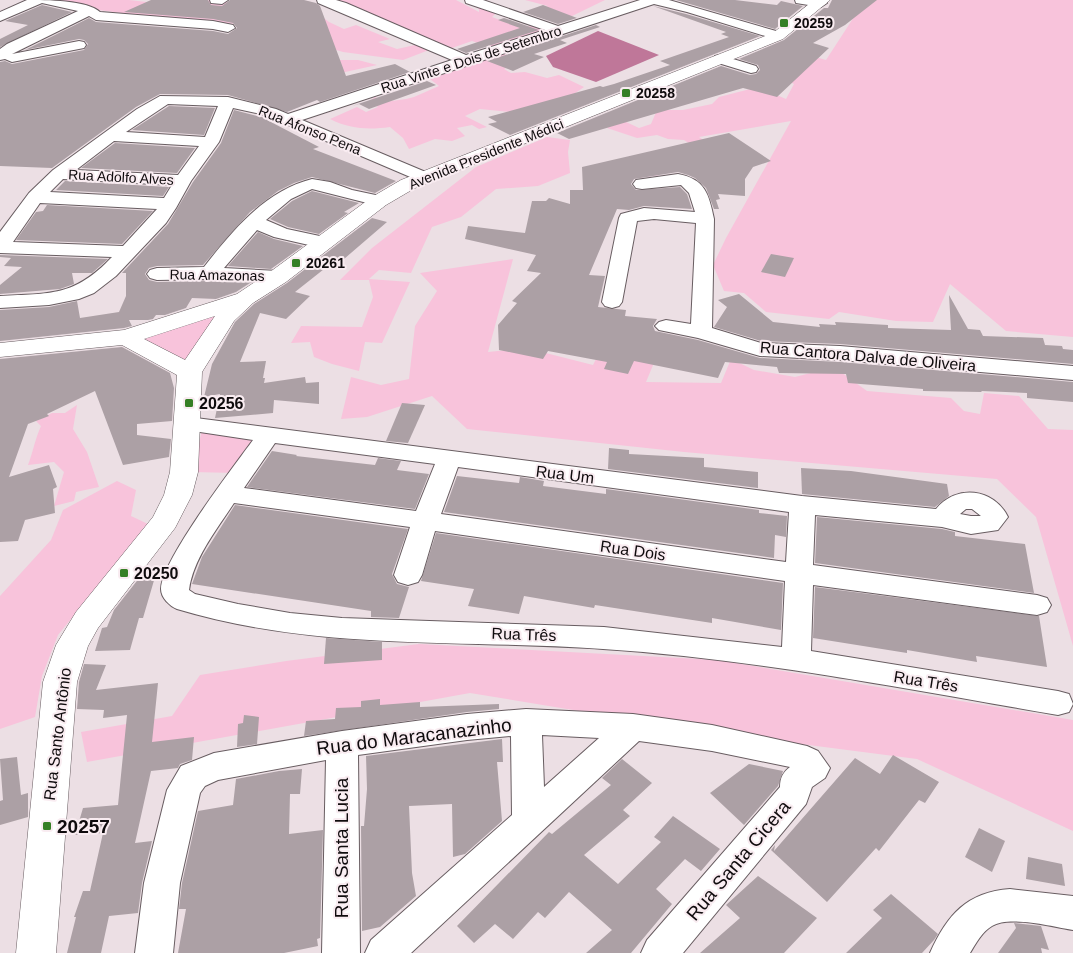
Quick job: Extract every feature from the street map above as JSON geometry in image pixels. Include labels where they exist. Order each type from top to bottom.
[{"type":"street","points":[[0,17],[38,0]]},
{"type":"street","points":[[45,0],[91,10],[96,16],[201,24],[228,28]]},
{"type":"street","points":[[217,0],[222,0]]},
{"type":"street","points":[[327,0],[465,60]]},
{"type":"street","points":[[471,0],[560,31]]},
{"type":"street","points":[[653,0],[691,9],[778,36]]},
{"type":"street","name":"Rua Vinte e Dois de Setembro","points":[[288,119],[653,0]]},
{"type":"street","points":[[801,0],[822,1]]},
{"type":"street","name":"Avenida Presidente Médici","points":[[190,372],[226,316],[246,298],[278,277],[379,200],[422,177],[497,149],[778,36],[792,28],[822,1]]},
{"type":"street","points":[[0,56],[12,47],[91,10]]},
{"type":"street","points":[[0,60],[79,45]]},
{"type":"street","points":[[720,59],[751,69]]},
{"type":"street","name":"Rua Afonso Pena","points":[[110,136],[143,112],[165,100],[228,102],[255,107],[288,119],[422,177]]},
{"type":"street","points":[[0,302],[49,300],[86,289],[109,272],[159,219],[170,204],[183,180],[211,142],[228,102]]},
{"type":"street","points":[[0,247],[21,214],[35,197],[59,174],[110,136],[211,142]]},
{"type":"street","name":"Rua Adolfo Alves","points":[[59,174],[183,180]]},
{"type":"street","points":[[642,184],[683,179],[693,185],[702,201],[705,219],[700,332]]},
{"type":"street","points":[[210,273],[228,250],[255,222],[291,192],[313,184],[379,200]]},
{"type":"street","points":[[35,197],[170,204]]},
{"type":"street","points":[[612,302],[628,218],[634,214],[646,214],[705,219]]},
{"type":"street","points":[[255,222],[281,233],[322,242]]},
{"type":"street","points":[[0,247],[127,252]]},
{"type":"street","name":"Rua Amazonas","points":[[157,274],[210,273],[278,277]]},
{"type":"street","name":"Avenida Presidente Médici","points":[[0,350],[54,346],[126,337],[246,298]]},
{"type":"street","name":"Rua Cantora Dalva de Oliveira","points":[[666,326],[700,332],[760,349],[840,353],[1073,373]]},
{"type":"street","points":[[126,337],[190,372]]},
{"type":"street","name":"Rua Santo Antônio","points":[[36,953],[60,682],[72,645],[87,620],[165,521],[173,508],[184,472],[190,372]]},
{"type":"street","name":"Rua Um","points":[[188,424],[802,505],[942,518]]},
{"type":"street","name":"Rua Três","points":[[268,436],[190,553],[175,582],[176,594],[187,602],[252,617],[313,626],[362,630],[505,633],[683,644],[796,660],[1058,703]]},
{"type":"street","points":[[408,575],[425,520],[448,459]]},
{"type":"street","name":"Rua Dois","points":[[228,494],[425,520],[800,574],[1037,605]]},
{"type":"street","points":[[796,660],[802,505]]},
{"type":"street","points":[[526,722],[528,822]]},
{"type":"street","name":"Rua do Maracanazinho","points":[[154,953],[162,883],[184,790],[190,779],[200,772],[214,767],[342,744],[467,727],[526,722],[633,727],[712,738],[785,752],[806,760],[814,768]]},
{"type":"street","points":[[384,953],[633,727]]},
{"type":"street","name":"Rua Santa Lucia","points":[[341,953],[342,744]]},
{"type":"street","name":"Rua Santa Cicera","points":[[660,953],[794,794],[796,781],[814,768]]},
{"type":"street","points":[[949,953],[973,919],[993,907],[1014,906],[1073,913]]},
{"type":"shaded area","points":[[53,0],[129,0],[155,3],[206,0],[226,2],[231,5],[316,12],[329,22],[344,29],[356,25],[390,39],[378,42],[397,49],[415,45],[429,50],[403,60],[343,52],[253,25],[167,19],[76,7]]},
{"type":"shaded area","points":[[334,0],[456,0],[479,12],[479,9],[470,4],[472,2],[498,11],[492,17],[521,28],[535,25],[545,31],[490,47],[472,41],[449,49]]},
{"type":"shaded area","points":[[525,0],[605,0],[570,17],[541,9],[548,6]]},
{"type":"shaded area","points":[[865,0],[1073,0],[1073,337],[1006,331],[950,284],[933,322],[896,321],[839,312],[829,319],[766,312],[744,293],[724,291],[713,265],[791,121],[699,137],[714,147],[656,170],[660,175],[637,178],[690,144],[684,140],[668,139],[657,135],[637,138],[607,128],[611,124],[624,121],[639,128],[651,124],[657,110],[683,110],[712,104],[719,97],[758,87],[786,99],[794,84],[776,75],[812,56],[826,60]]},
{"type":"shaded area","points":[[598,31],[659,55],[596,82],[553,67],[546,56]]},
{"type":"shaded area","points":[[501,53],[522,60],[504,69],[511,73],[525,72],[547,78],[559,75],[584,87],[571,96],[520,113],[480,109],[465,116],[487,127],[479,129],[472,125],[457,128],[465,136],[452,141],[435,139],[409,149],[403,138],[390,127],[359,128],[330,119],[357,107],[366,112],[378,107],[368,102],[375,97],[385,102],[414,97],[439,86],[426,76]]},
{"type":"shaded area","points":[[334,60],[358,60],[377,65],[327,76]]},
{"type":"shaded area","points":[[547,137],[570,140],[568,152],[570,173],[538,186],[496,189],[461,217],[432,227],[411,273],[379,270],[369,279],[410,282],[382,343],[365,342],[359,371],[314,357],[310,342],[291,343],[301,326],[362,327],[373,297],[369,280],[340,280],[372,248],[476,167]]},
{"type":"shaded area","points":[[513,259],[488,352],[526,348],[593,365],[606,339],[663,341],[646,382],[721,383],[731,359],[754,370],[795,377],[834,367],[867,391],[951,398],[964,411],[980,414],[984,393],[1019,396],[1048,429],[1073,430],[1073,646],[1036,517],[997,479],[684,452],[467,429],[432,396],[367,417],[341,419],[351,377],[381,385],[409,379],[415,326],[437,291],[420,273]]},
{"type":"shaded area","points":[[239,298],[188,371],[136,343]]},
{"type":"shaded area","points":[[77,405],[73,429],[87,452],[99,487],[76,492],[74,501],[54,506],[64,472],[54,462],[28,465],[41,426],[36,421],[52,413],[65,413]]},
{"type":"shaded area","points":[[202,430],[245,436],[259,442],[236,473],[192,472]]},
{"type":"shaded area","points":[[117,481],[136,490],[131,516],[148,524],[58,635],[42,676],[35,717],[0,729],[0,596],[51,540],[63,510]]},
{"type":"shaded area","points":[[419,644],[718,660],[1073,720],[1073,831],[917,759],[700,731],[470,693],[87,762],[81,732],[172,716],[200,675],[286,661]]},
{"type":"building","points":[[151,0],[208,0],[211,5],[222,6],[230,0],[304,0],[316,3],[320,6],[346,76],[395,64],[410,72],[320,102],[317,100],[287,112],[228,95],[160,94],[136,107],[52,168],[0,166],[0,62],[5,61],[12,64],[84,50],[88,44],[84,40],[79,39],[25,50],[89,18],[96,22],[213,31],[228,34],[237,28],[233,23],[213,19],[124,12]]},
{"type":"building","points":[[676,0],[735,0],[777,5],[781,1],[803,6],[775,29]]},
{"type":"building","points":[[832,0],[877,0],[845,25],[813,43],[829,48],[777,97],[743,88],[569,139],[557,133],[721,66],[750,75],[756,74],[760,70],[758,65],[739,59],[784,40],[824,8],[828,8]]},
{"type":"building","points":[[42,5],[72,12],[0,47],[0,39],[28,25],[5,21]]},
{"type":"building","points":[[543,5],[577,18],[558,24],[523,12]]},
{"type":"building","points":[[653,6],[760,36],[510,135],[488,124],[497,122],[488,117],[600,86],[614,84],[670,65],[660,61],[729,37],[721,34],[726,32]]},
{"type":"building","points":[[504,18],[539,30],[466,53],[457,49],[520,28],[498,20]]},
{"type":"building","points":[[596,25],[600,27],[560,40],[567,43],[534,54],[544,57],[513,71],[487,61]]},
{"type":"building","points":[[427,81],[436,85],[369,109],[359,104],[352,106]]},
{"type":"building","points":[[169,106],[215,108],[204,135],[132,130]]},
{"type":"building","points":[[234,110],[269,119],[267,120],[319,147],[313,149],[396,181],[375,193],[312,177],[294,183],[278,191],[250,212],[203,265],[157,266],[149,268],[145,274],[149,280],[157,282],[210,281],[250,283],[236,292],[216,299],[192,298],[186,308],[165,315],[156,315],[153,319],[129,320],[132,326],[124,328],[0,341],[0,310],[49,307],[77,301],[80,318],[119,312],[126,296],[126,273],[122,273],[168,224],[193,182],[221,143]]},
{"type":"building","points":[[729,133],[771,161],[753,167],[745,179],[745,196],[718,194],[720,199],[716,200],[719,209],[714,209],[706,188],[695,178],[688,175],[678,172],[634,179],[631,184],[636,190],[680,187],[687,194],[692,209],[644,206],[629,210],[617,209],[589,275],[605,276],[598,307],[626,310],[625,316],[657,319],[653,326],[655,331],[698,340],[760,358],[840,362],[1073,382],[1073,402],[1027,398],[1027,393],[923,391],[923,389],[848,383],[846,374],[779,373],[777,367],[725,362],[718,378],[634,361],[628,374],[604,369],[607,362],[548,351],[543,359],[499,350],[498,325],[517,303],[512,301],[541,273],[527,271],[536,255],[465,239],[468,226],[525,233],[532,201],[546,201],[549,198],[570,204],[570,190],[583,190],[582,167]]},
{"type":"building","points":[[115,143],[195,148],[177,173],[81,168]]},
{"type":"building","points":[[65,181],[169,187],[163,196],[56,190]]},
{"type":"building","points":[[312,191],[359,203],[344,212],[348,213],[319,234],[288,227],[270,219],[292,201]]},
{"type":"building","points":[[47,205],[153,211],[122,244],[16,240],[36,212],[43,211]]},
{"type":"building","points":[[372,218],[387,222],[344,259],[338,258],[295,292],[310,296],[286,319],[260,313],[240,362],[266,361],[264,383],[305,377],[306,383],[319,382],[319,404],[274,400],[273,413],[215,418],[220,394],[204,397],[212,364],[235,322],[254,304],[287,283]]},
{"type":"building","points":[[258,232],[274,239],[303,246],[271,269],[228,266]]},
{"type":"building","points":[[771,254],[794,258],[785,277],[761,272]]},
{"type":"building","points":[[0,255],[108,259],[92,273],[72,273],[74,284],[60,289],[0,294],[0,285],[22,267],[4,266],[11,258],[0,257]]},
{"type":"building","points":[[739,294],[773,322],[820,327],[819,324],[836,325],[835,322],[888,325],[888,328],[951,330],[949,295],[968,329],[980,330],[983,336],[1043,338],[1045,345],[1062,346],[1063,349],[1073,350],[1073,364],[840,344],[761,341],[714,327],[727,307],[718,300]]},
{"type":"building","points":[[122,347],[170,373],[174,388],[172,421],[137,424],[137,435],[171,439],[169,457],[123,465],[95,391],[47,414],[49,416],[28,424],[9,477],[49,465],[57,487],[53,489],[55,513],[25,520],[18,541],[0,542],[0,359]]},
{"type":"building","points":[[402,403],[425,405],[408,443],[386,441]]},
{"type":"building","points":[[609,448],[629,450],[629,454],[704,458],[704,467],[758,472],[758,488],[608,469]]},
{"type":"building","points":[[272,451],[296,456],[375,465],[378,458],[401,461],[397,470],[429,474],[415,509],[247,487]]},
{"type":"building","points":[[801,468],[851,471],[947,484],[949,496],[935,507],[802,494]]},
{"type":"building","points":[[457,476],[519,483],[520,477],[544,481],[543,486],[606,494],[606,489],[759,510],[759,513],[787,516],[786,537],[775,535],[774,558],[444,512]]},
{"type":"building","points":[[235,505],[408,529],[392,574],[397,584],[409,587],[399,618],[371,617],[371,611],[192,584],[202,557]]},
{"type":"building","points":[[817,517],[942,529],[955,532],[955,536],[1025,544],[1034,593],[815,563]]},
{"type":"building","points":[[436,533],[783,583],[781,630],[712,618],[712,623],[595,605],[594,608],[524,596],[519,614],[468,606],[474,589],[421,581]]},
{"type":"building","points":[[140,577],[155,577],[143,618],[139,618],[130,650],[95,651],[102,628],[107,627],[114,610]]},
{"type":"building","points":[[815,587],[1039,616],[1047,667],[976,656],[977,662],[907,650],[907,653],[813,638]]},
{"type":"building","points":[[326,638],[382,642],[382,660],[324,664]]},
{"type":"building","points":[[84,664],[106,665],[96,690],[158,683],[152,742],[194,737],[192,760],[180,764],[178,768],[151,771],[135,843],[152,841],[142,883],[138,913],[109,916],[101,953],[67,953],[76,917],[74,917],[83,891],[90,891],[103,833],[75,835],[83,808],[118,805],[127,715],[103,718],[104,710],[77,709],[79,682]]},
{"type":"building","points":[[380,699],[380,705],[420,702],[420,707],[499,704],[499,709],[304,736],[306,721],[335,719],[336,708],[361,707],[361,701]]},
{"type":"building","points":[[244,715],[259,717],[257,744],[237,747],[238,724],[243,723]]},
{"type":"building","points":[[502,739],[503,762],[497,762],[502,821],[465,854],[453,857],[452,804],[409,806],[412,873],[416,896],[380,927],[362,931],[361,826],[364,826],[367,789],[366,756]]},
{"type":"building","points":[[893,755],[939,782],[925,803],[919,800],[879,851],[876,848],[827,902],[771,850],[775,845],[774,851],[855,758],[880,774]]},
{"type":"building","points":[[17,757],[21,795],[28,793],[28,817],[0,825],[0,801],[3,800],[0,759]]},
{"type":"building","points":[[622,759],[652,783],[623,810],[630,816],[584,855],[618,884],[661,842],[654,837],[673,816],[720,849],[701,871],[685,859],[656,889],[672,904],[631,953],[586,953],[612,930],[569,892],[545,918],[538,912],[513,939],[495,924],[474,943],[457,926],[549,832],[552,834],[611,785],[602,778]]},
{"type":"building","points":[[749,764],[783,771],[778,786],[744,825],[710,793]]},
{"type":"building","points":[[302,769],[300,794],[290,794],[289,834],[323,830],[320,938],[317,939],[318,946],[284,953],[178,953],[186,909],[179,909],[182,883],[198,811],[233,805],[236,779]]},
{"type":"building","points":[[979,828],[1005,841],[992,872],[965,857]]},
{"type":"building","points":[[1028,857],[1062,864],[1065,886],[1026,879]]},
{"type":"building","points":[[758,876],[817,918],[784,953],[700,953],[740,918],[726,905]]},
{"type":"building","points":[[891,894],[938,934],[934,940],[922,953],[846,953],[882,918],[873,910]]},
{"type":"building","points":[[1014,923],[1041,926],[1049,950],[1041,948],[1042,953],[998,953],[1016,928]]},
{"type":"place","name":"20259","points":[[784,23]]},
{"type":"place","name":"20258","points":[[626,93]]},
{"type":"place","name":"20261","points":[[296,263]]},
{"type":"place","name":"20256","points":[[189,403]]},
{"type":"place","name":"20250","points":[[124,573]]},
{"type":"place","name":"20257","points":[[47,826]]}]
